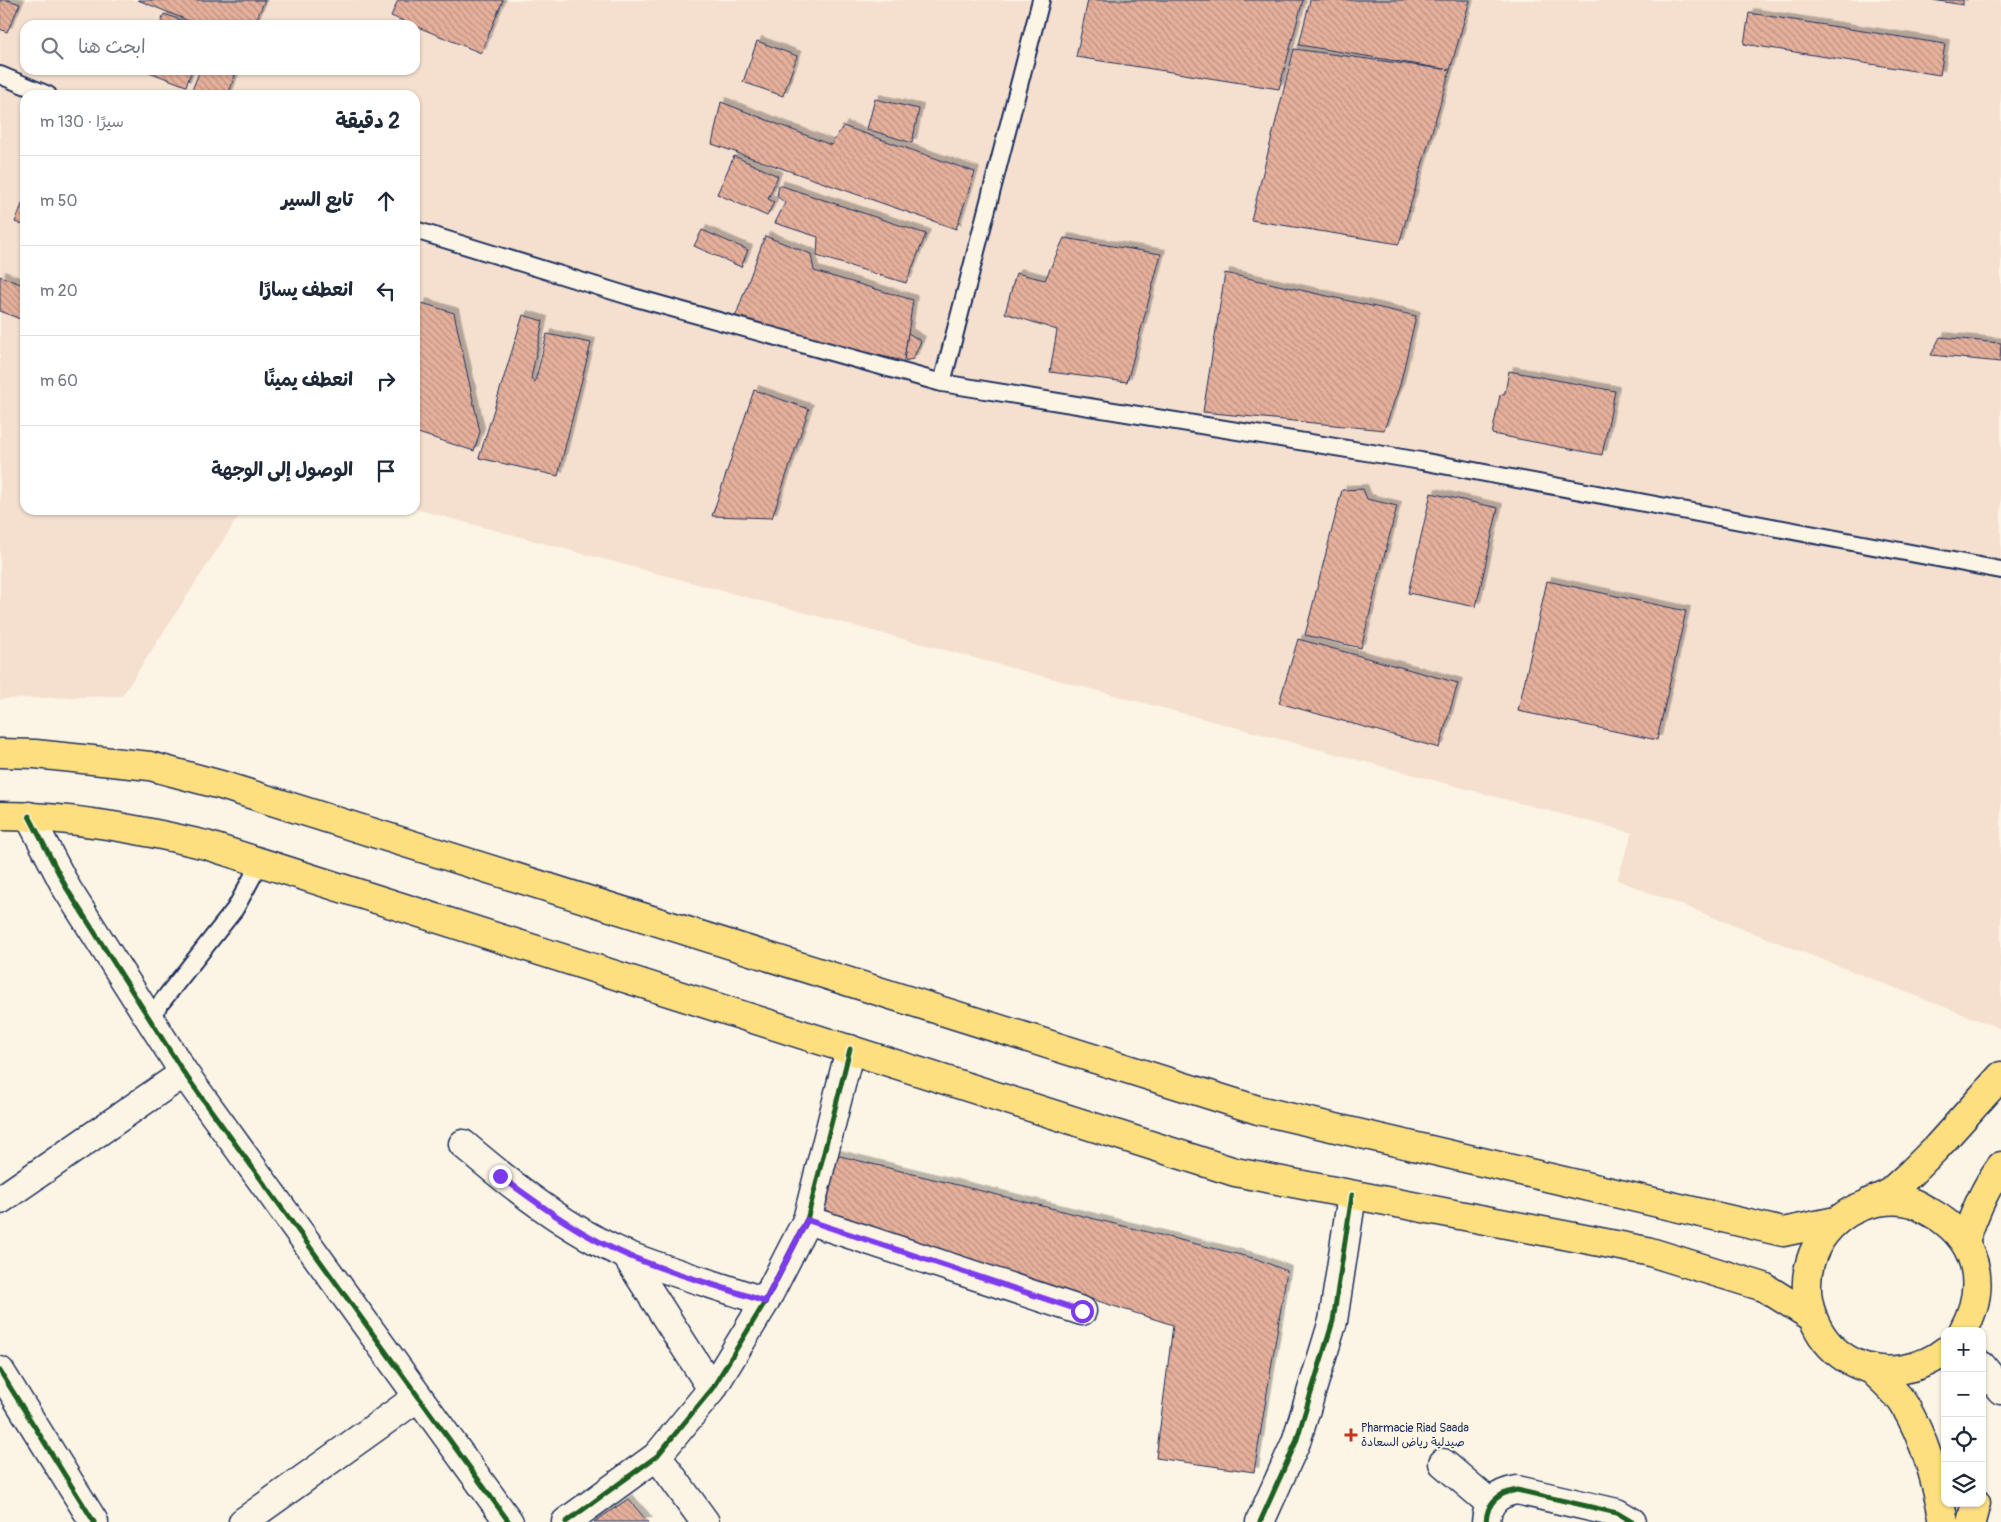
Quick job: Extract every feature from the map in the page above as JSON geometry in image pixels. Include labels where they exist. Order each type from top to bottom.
[{"type":"main road","points":[[0,754],[35,754],[150,766],[221,785],[1258,1110],[1783,1232],[1886,1201],[1913,1203],[1945,1221],[1965,1241],[1976,1274],[1976,1297],[1965,1327]]},
{"type":"main road","points":[[0,816],[29,816],[136,829],[206,845],[1235,1172],[1647,1252],[1764,1287],[1812,1317]]},
{"type":"main road","points":[[1941,1354],[1917,1367],[1894,1370],[1871,1369],[1846,1359],[1826,1341],[1812,1317],[1806,1292],[1808,1265],[1819,1241],[1847,1214],[1888,1194],[1937,1147],[2001,1076]]},
{"type":"main road","points":[[1965,1241],[1977,1206],[2001,1166]]},
{"type":"main road","points":[[1871,1369],[1904,1404],[1927,1457],[1944,1522]]},
{"type":"main road","points":[[1971,1522],[1975,1507]]},
{"type":"street","points":[[29,816],[67,889],[184,1073],[509,1522]]},
{"type":"street","points":[[566,1522],[657,1456],[712,1389],[765,1302],[807,1220],[850,1049]]},
{"type":"street","points":[[0,1200],[184,1073]]},
{"type":"street","points":[[463,1144],[500,1176],[541,1205],[583,1232],[626,1255],[765,1302]]},
{"type":"street","points":[[1260,1522],[1296,1442],[1333,1321],[1352,1195]]},
{"type":"street","points":[[807,1220],[1082,1311]]},
{"type":"street","points":[[626,1255],[712,1389]]},
{"type":"street","points":[[0,1371],[94,1522]]},
{"type":"street","points":[[1986,1371],[2001,1390]]},
{"type":"street","points":[[252,1520],[418,1396]]},
{"type":"street","points":[[657,1456],[705,1522]]},
{"type":"street","points":[[1442,1463],[1488,1513],[1502,1494],[1517,1490],[1617,1513],[1632,1522]]},
{"type":"lane","points":[[942,383],[1040,0]]},
{"type":"lane","points":[[0,74],[37,90]]},
{"type":"lane","points":[[420,232],[629,296],[942,383],[1421,461],[2001,570]]},
{"type":"lane","points":[[149,1018],[235,909],[261,861]]},
{"type":"shaded area","points":[[0,0],[2001,0],[2001,1029],[1617,880],[1632,833],[420,510],[420,90],[20,90],[20,515],[240,515],[122,696],[0,699]]},
{"type":"building","points":[[0,0],[8,0],[20,4],[7,32],[0,29]]},
{"type":"building","points":[[138,0],[265,0],[256,20],[187,20]]},
{"type":"building","points":[[398,0],[503,0],[481,53],[420,28],[420,20],[401,20],[391,16]]},
{"type":"building","points":[[1088,0],[1303,0],[1279,89],[1076,57]]},
{"type":"building","points":[[1310,0],[1470,0],[1450,70],[1299,45]]},
{"type":"building","points":[[1933,0],[1963,0],[1963,5]]},
{"type":"building","points":[[1749,13],[1945,44],[1940,75],[1744,44]]},
{"type":"building","points":[[164,14],[180,20],[162,20]]},
{"type":"building","points":[[757,41],[797,56],[783,96],[743,82]]},
{"type":"building","points":[[1294,49],[1450,70],[1399,244],[1251,220]]},
{"type":"building","points":[[157,75],[190,75],[186,86]]},
{"type":"building","points":[[198,75],[235,75],[230,90],[192,90]]},
{"type":"building","points":[[875,99],[919,109],[912,143],[867,129]]},
{"type":"building","points":[[721,102],[831,145],[843,126],[975,172],[956,229],[712,144]]},
{"type":"building","points":[[734,156],[778,176],[768,199],[774,202],[767,216],[717,194]]},
{"type":"building","points":[[779,185],[926,234],[906,283],[817,256],[818,237],[775,223],[785,203],[777,196]]},
{"type":"building","points":[[20,210],[20,224],[15,222]]},
{"type":"building","points":[[702,230],[748,250],[741,267],[694,246]]},
{"type":"building","points":[[765,236],[811,254],[814,271],[913,300],[904,361],[733,323]]},
{"type":"building","points":[[1064,238],[1161,254],[1127,382],[1050,372],[1057,330],[1005,313],[1016,273],[1045,280]]},
{"type":"building","points":[[1225,273],[1416,316],[1400,385],[1384,430],[1203,412]]},
{"type":"building","points":[[0,276],[20,284],[20,319],[0,311]]},
{"type":"building","points":[[422,303],[454,313],[480,432],[474,451],[420,434],[420,310]]},
{"type":"building","points":[[523,315],[543,321],[531,378],[535,382],[547,334],[591,343],[558,476],[479,458]]},
{"type":"building","points":[[908,333],[921,341],[913,359],[904,361]]},
{"type":"building","points":[[1940,337],[2001,343],[2000,362],[1931,355]]},
{"type":"building","points":[[1509,371],[1615,391],[1602,455],[1492,434],[1500,395],[1505,393]]},
{"type":"building","points":[[754,390],[809,409],[772,518],[712,516]]},
{"type":"building","points":[[1363,489],[1367,499],[1397,506],[1361,648],[1305,635],[1342,490]]},
{"type":"building","points":[[1431,493],[1498,508],[1476,607],[1408,593]]},
{"type":"building","points":[[1547,581],[1686,611],[1657,740],[1518,711]]},
{"type":"building","points":[[1298,639],[1458,683],[1439,748],[1279,703]]},
{"type":"building","points":[[836,1155],[1257,1259],[1287,1271],[1254,1472],[1156,1458],[1173,1325],[822,1213]]},
{"type":"building","points":[[628,1499],[648,1522],[594,1522]]},
{"type":"cycle path","points":[[29,816],[67,889],[184,1073],[509,1522]]},
{"type":"cycle path","points":[[566,1522],[657,1456],[712,1389],[765,1302],[807,1220],[850,1049]]},
{"type":"cycle path","points":[[1260,1522],[1296,1442],[1333,1321],[1352,1195]]},
{"type":"cycle path","points":[[0,1371],[94,1522]]},
{"type":"cycle path","points":[[1486,1522],[1491,1504],[1504,1493],[1517,1490],[1617,1513],[1632,1522]]},
{"type":"place","name":"Pharmacie Riad Saada صيدلية رياض السعادة","points":[[1351,1435]]},
{"type":"route","points":[[500,1176],[583,1232],[626,1255],[765,1302],[807,1220],[1082,1311]]}]
